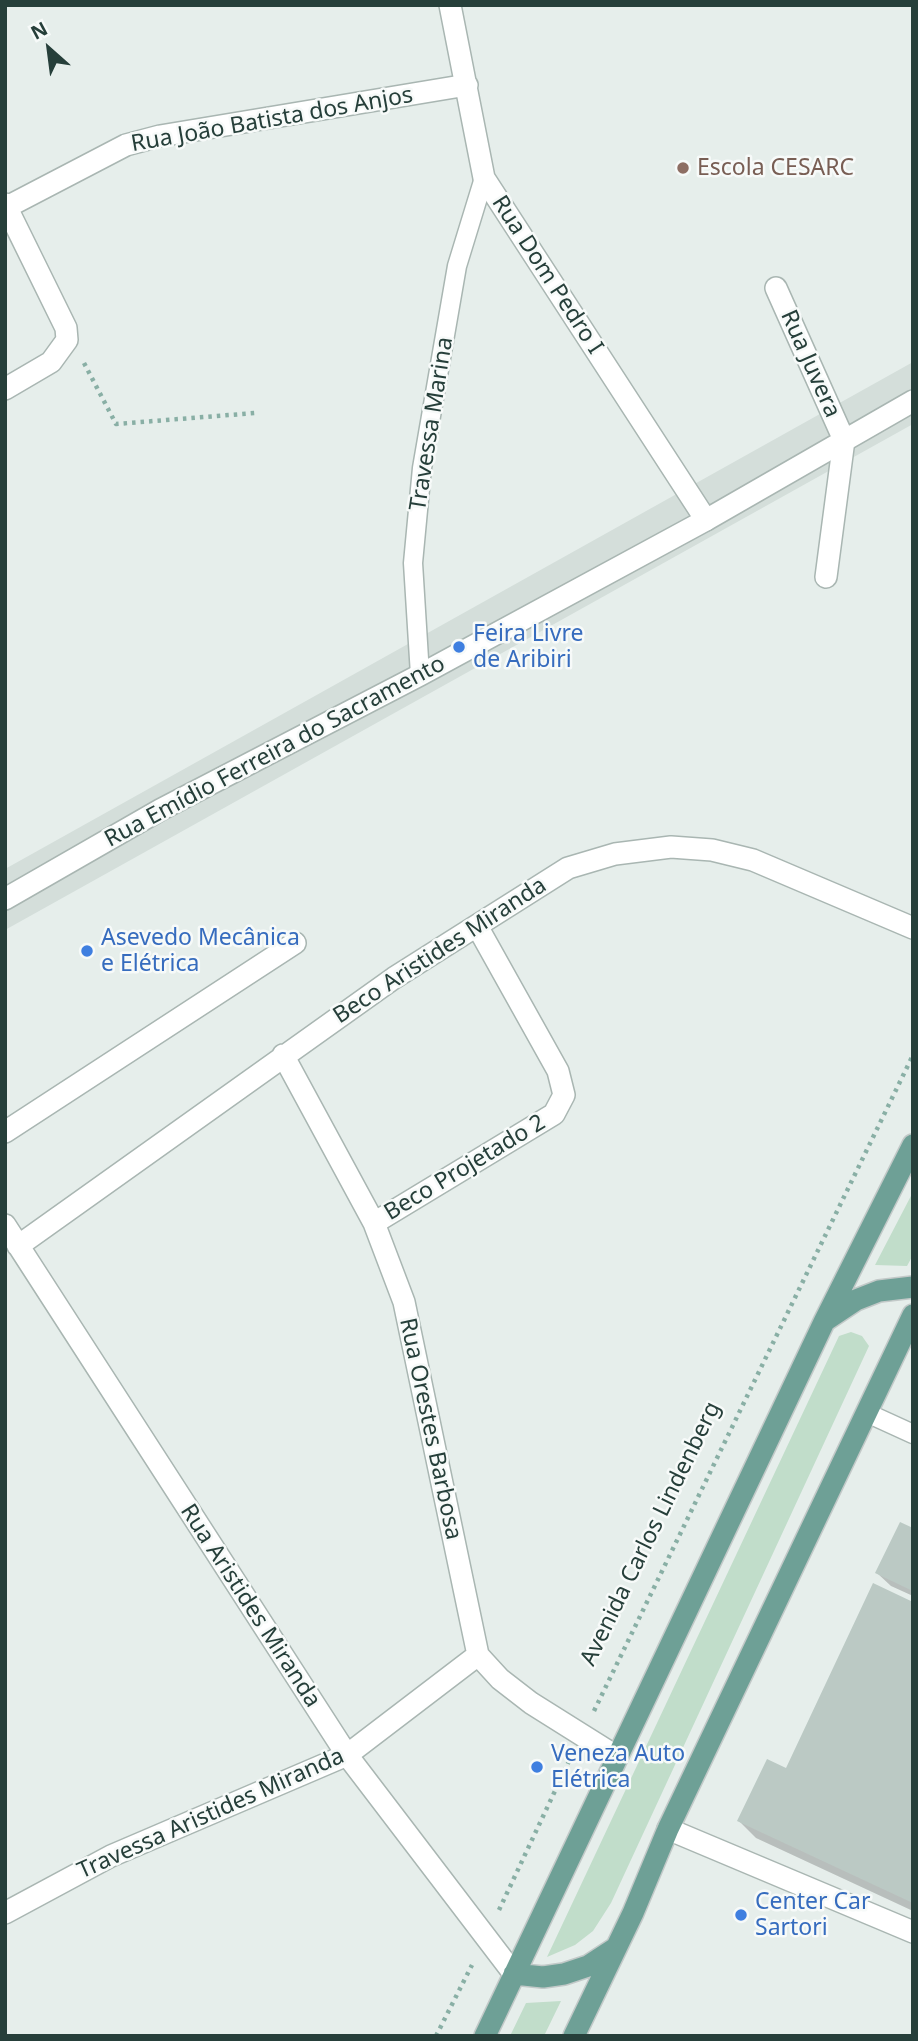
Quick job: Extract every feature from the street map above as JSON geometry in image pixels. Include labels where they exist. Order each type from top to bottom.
[{"type":"main road","points":[[485,2036],[824,1322],[913,1145]]},
{"type":"main road","points":[[824,1322],[856,1300],[879,1291],[913,1287]]},
{"type":"main road","points":[[574,2036],[633,1913],[668,1829],[913,1315]]},
{"type":"main road","points":[[514,1975],[542,1977],[564,1974],[588,1966],[615,1948]]},
{"type":"street","name":"Rua Dom Pedro I","points":[[450,5],[484,178],[706,520]]},
{"type":"street","name":"Rua João Batista dos Anjos","points":[[6,206],[126,145],[160,136],[467,85]]},
{"type":"street","points":[[5,389],[51,362],[67,340],[66,328],[6,206]]},
{"type":"street","name":"Rua Juvera","points":[[776,288],[844,440]]},
{"type":"street","name":"Rua Emídio Ferreira do Sacramento","points":[[5,899],[160,810],[420,675],[706,520],[913,401]]},
{"type":"street","points":[[825,578],[844,440]]},
{"type":"street","name":"Beco Aristides Miranda","points":[[18,1246],[394,978],[568,868],[615,854],[671,847],[712,850],[753,860],[913,928]]},
{"type":"street","name":"Beco Projetado 2","points":[[374,1223],[554,1114],[564,1095],[558,1071],[478,926]]},
{"type":"street","points":[[5,1132],[295,943]]},
{"type":"street","name":"Rua Orestes Barbosa","points":[[283,1055],[374,1223],[404,1302],[478,1655]]},
{"type":"street","name":"Rua Aristides Miranda","points":[[5,1225],[347,1755],[514,1975]]},
{"type":"street","points":[[478,1655],[500,1679],[531,1703],[617,1757]]},
{"type":"street","name":"Travessa Aristides Miranda","points":[[5,1913],[111,1856],[347,1755],[478,1655]]},
{"type":"street","points":[[668,1829],[913,1932]]},
{"type":"lane","name":"Travessa Marina","points":[[420,675],[413,563],[422,468],[457,266],[484,178]]},
{"type":"lane","points":[[867,1413],[913,1434]]},
{"type":"path","points":[[66,328],[116,424],[255,413]]},
{"type":"path","name":"Avenida Carlos Lindenberg","points":[[436,2036],[913,1055]]},
{"type":"shaded area","name":"Feira Livre de Aribiri","points":[[913,362],[913,424],[5,930],[5,869]]},
{"type":"green space","points":[[913,1192],[913,1255],[907,1266],[875,1265]]},
{"type":"green space","points":[[851,1332],[862,1336],[869,1346],[611,1903],[593,1931],[575,1945],[547,1957],[839,1336]]},
{"type":"green space","points":[[561,2001],[544,2036],[510,2036],[526,2003]]},
{"type":"building","points":[[900,1522],[913,1528],[913,1591],[875,1573]]},
{"type":"building","points":[[873,1583],[913,1602],[913,1903],[737,1821],[767,1759],[786,1768]]},
{"type":"place","name":"Escola CESARC","points":[[683,168]]},
{"type":"place","name":"Feira Livre de Aribiri","points":[[459,647]]},
{"type":"place","name":"Asevedo Mecânica e Elétrica","points":[[87,951]]},
{"type":"place","name":"Veneza Auto Elétrica","points":[[537,1767]]},
{"type":"place","name":"Center Car Sartori","points":[[741,1915]]}]
